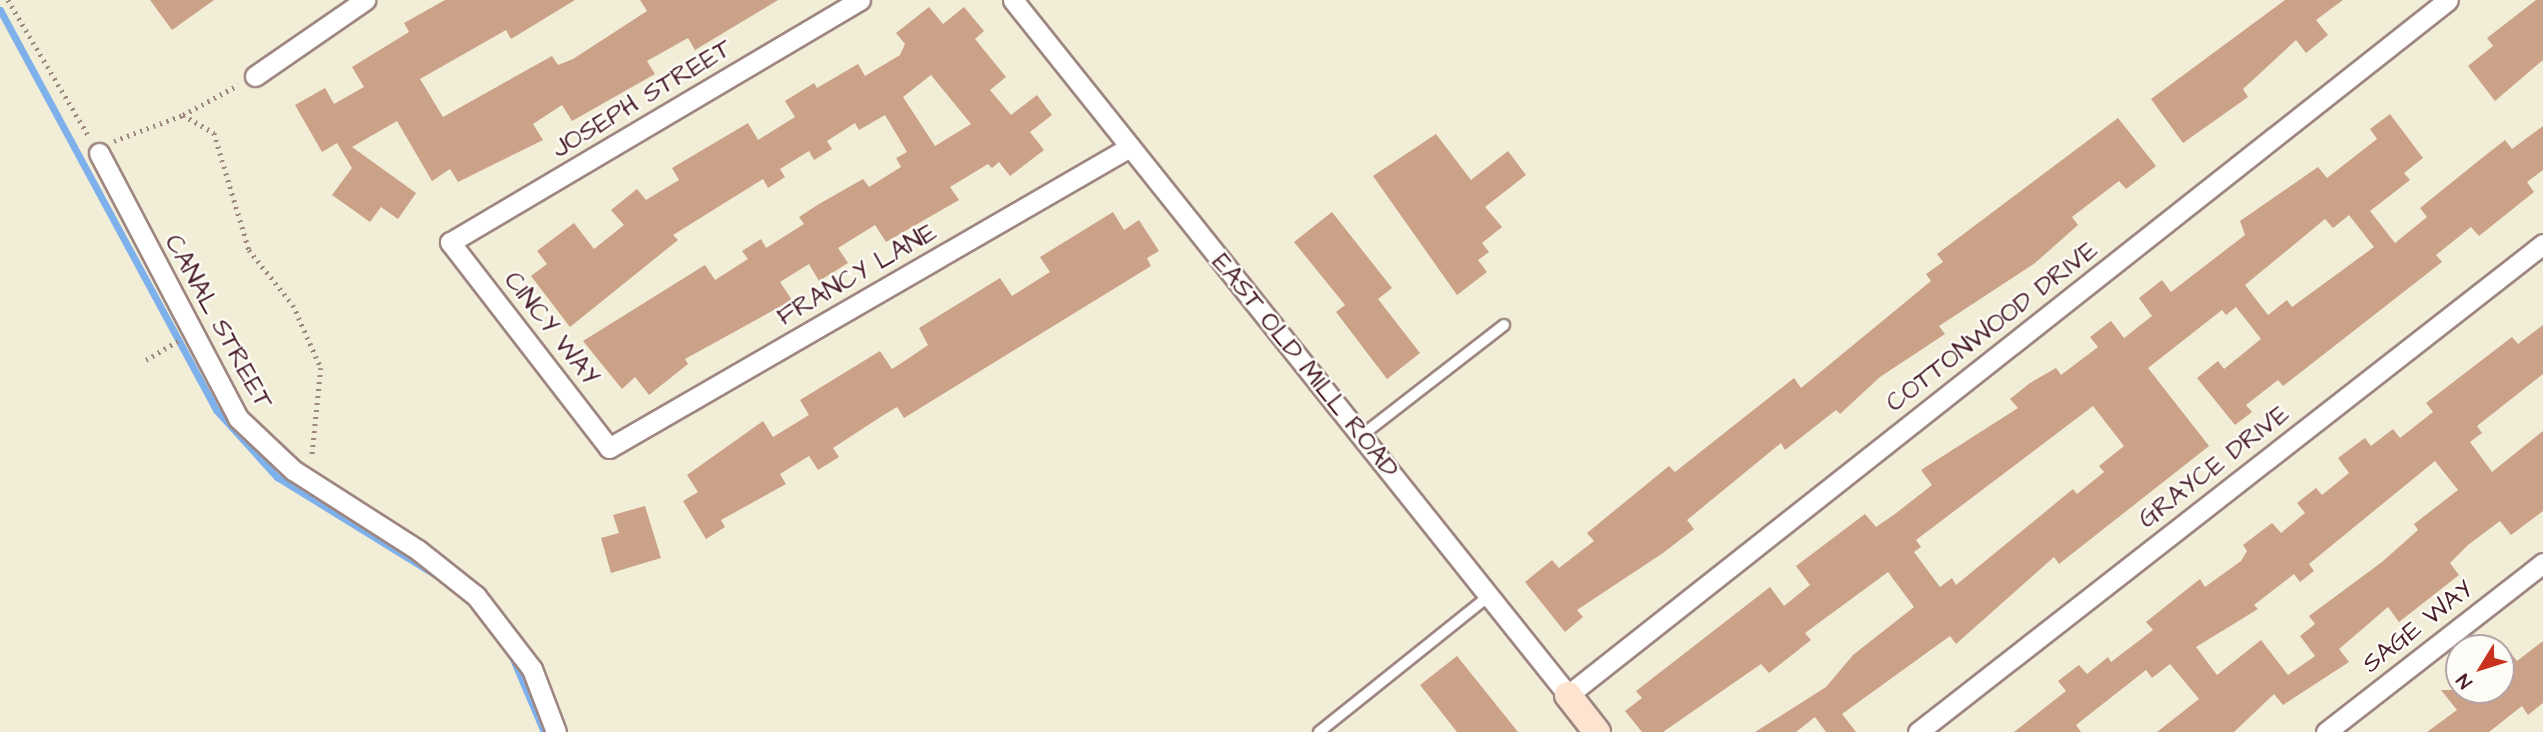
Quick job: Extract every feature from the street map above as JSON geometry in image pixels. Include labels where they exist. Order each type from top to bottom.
[{"type":"street","points":[[254,76],[365,0]]},
{"type":"street","name":"JOSEPH STREET","points":[[450,242],[860,0]]},
{"type":"street","name":"EAST OLD MILL ROAD","points":[[1013,0],[1597,732]]},
{"type":"street","name":"COTTONWOOD DRIVE","points":[[1568,695],[2448,0]]},
{"type":"street","name":"FRANCY LANE","points":[[609,448],[1130,147]]},
{"type":"street","name":"CANAL STREET","points":[[99,153],[238,418],[293,470],[418,550],[476,596],[532,669],[556,732]]},
{"type":"street","name":"CINCY WAY","points":[[450,242],[609,448]]},
{"type":"street","name":"GRAYCE DRIVE","points":[[1918,732],[2543,244]]},
{"type":"street","name":"SAGE WAY","points":[[2326,732],[2543,563]]},
{"type":"lane","points":[[1361,436],[1504,325]]},
{"type":"lane","points":[[1319,732],[1489,596]]},
{"type":"path","points":[[8,0],[99,153],[126,131],[183,115],[254,76]]},
{"type":"path","points":[[183,115],[214,133],[249,250],[293,305],[321,368],[313,461]]},
{"type":"path","points":[[146,360],[167,348]]},
{"type":"building","points":[[150,0],[214,0],[172,30]]},
{"type":"building","points":[[445,0],[575,0],[511,39],[506,30],[420,79],[443,117],[552,56],[558,65],[573,59],[647,11],[640,0],[778,0],[695,50],[688,38],[647,61],[655,74],[572,121],[562,105],[533,124],[543,140],[458,182],[450,169],[432,181],[397,121],[352,147],[416,193],[398,219],[381,207],[370,222],[332,195],[352,168],[337,143],[322,152],[295,105],[325,88],[334,104],[364,87],[352,67],[409,32],[404,23]]},
{"type":"building","points":[[2285,0],[2343,0],[2316,20],[2328,35],[2306,53],[2296,40],[2243,89],[2248,97],[2183,143],[2151,99]]},
{"type":"building","points":[[2536,0],[2543,0],[2543,60],[2495,101],[2468,66],[2493,46],[2487,38]]},
{"type":"building","points":[[929,7],[943,24],[964,7],[984,31],[975,39],[1006,77],[990,90],[1011,115],[1037,95],[1052,115],[1030,132],[1044,150],[1010,176],[999,162],[992,168],[988,164],[950,187],[959,200],[886,242],[875,225],[838,248],[848,263],[819,281],[809,264],[780,282],[792,300],[685,359],[688,364],[649,395],[635,377],[622,389],[583,341],[705,265],[715,280],[748,259],[742,251],[761,239],[766,248],[804,224],[799,217],[819,204],[863,179],[869,187],[901,167],[896,158],[907,152],[885,115],[859,130],[855,123],[827,141],[832,149],[814,160],[809,151],[780,169],[785,177],[768,188],[763,179],[673,235],[678,240],[570,327],[531,276],[547,264],[537,251],[574,223],[594,249],[624,225],[611,210],[637,189],[646,200],[679,180],[672,168],[748,123],[758,140],[795,117],[785,101],[814,83],[817,88],[858,64],[865,76],[900,55],[905,44],[896,33]],"holes":[[[931,75],[971,124],[935,146],[903,97]]]},
{"type":"building","points":[[2390,114],[2423,158],[2404,173],[2410,180],[2370,211],[2395,243],[2427,217],[2420,208],[2482,158],[2505,140],[2512,149],[2543,126],[2543,170],[2527,182],[2534,192],[2479,236],[2471,227],[2436,255],[2442,262],[2283,386],[2278,380],[2246,405],[2252,412],[2235,425],[2197,378],[2218,361],[2224,369],[2261,339],[2236,307],[2226,315],[2222,310],[2148,368],[2209,446],[2059,564],[2054,557],[1956,644],[1950,636],[1842,714],[1856,732],[1826,732],[1815,717],[1796,732],[1755,732],[1826,687],[1853,655],[1914,607],[1888,572],[1805,633],[1811,640],[1769,673],[1761,664],[1663,732],[1642,732],[1625,711],[1642,698],[1636,691],[1770,587],[1784,606],[1810,585],[1796,566],[1865,514],[1876,527],[1895,514],[1932,485],[1921,470],[2018,408],[2010,399],[2030,383],[2056,368],[2061,375],[2098,347],[2090,337],[2111,321],[2124,338],[2152,316],[2139,298],[2162,280],[2171,292],[2245,235],[2240,221],[2318,167],[2327,178],[2377,139],[2370,129]],"holes":[[[2349,215],[2374,247],[2292,307],[2287,300],[2268,315],[2245,285],[2325,219],[2333,228]],[[2093,406],[2124,446],[2099,466],[2104,472],[2077,494],[2073,489],[1956,585],[1952,578],[1940,587],[1914,552],[1921,547],[1916,540]]]},
{"type":"building","points":[[2118,118],[2156,166],[2126,189],[2119,181],[2072,217],[2078,225],[2035,263],[1939,326],[1945,334],[1880,377],[1840,414],[1836,410],[1785,450],[1781,443],[1687,520],[1694,529],[1577,610],[1583,617],[1565,632],[1525,582],[1552,560],[1559,568],[1594,541],[1587,533],[1669,466],[1675,472],[1794,378],[1801,388],[1931,281],[1926,274],[1943,262],[1937,254]]},
{"type":"building","points":[[1436,134],[1471,180],[1508,151],[1526,175],[1485,207],[1502,227],[1482,243],[1489,252],[1478,260],[1487,272],[1457,295],[1373,176]]},
{"type":"building","points":[[1113,212],[1124,230],[1139,220],[1159,251],[1147,258],[1151,266],[904,418],[897,407],[882,416],[833,448],[839,457],[818,470],[809,456],[780,474],[786,484],[721,520],[725,527],[706,539],[683,501],[698,492],[687,475],[763,421],[773,437],[809,415],[800,400],[880,351],[892,369],[928,345],[919,328],[1000,278],[1012,296],[1050,272],[1040,257]]},
{"type":"building","points":[[1332,212],[1392,288],[1378,299],[1420,353],[1387,379],[1336,312],[1345,305],[1294,242]]},
{"type":"building","points":[[2543,325],[2543,374],[2477,426],[2482,433],[2470,442],[2492,472],[2543,431],[2543,511],[2511,535],[2500,521],[2468,545],[2450,563],[2459,575],[2399,622],[2388,607],[2339,649],[2349,662],[2283,705],[2274,694],[2234,732],[2157,732],[2199,699],[2170,664],[2152,678],[2146,670],[2076,725],[2081,732],[2014,732],[2066,691],[2058,681],[2079,665],[2087,674],[2108,657],[2111,662],[2153,630],[2146,622],[2200,579],[2205,587],[2241,561],[2247,551],[2243,545],[2272,523],[2281,533],[2305,513],[2297,503],[2316,488],[2322,495],[2349,473],[2338,458],[2365,438],[2371,446],[2393,429],[2400,438],[2433,412],[2426,403],[2512,337],[2518,344]],"holes":[[[2435,461],[2458,490],[2414,524],[2418,530],[2382,562],[2309,616],[2315,624],[2300,636],[2315,656],[2288,675],[2261,640],[2217,675],[2196,647],[2258,609],[2254,605],[2294,574],[2300,582],[2314,571],[2309,564]]]},
{"type":"building","points":[[645,506],[661,558],[611,573],[601,538],[619,533],[613,515]]},
{"type":"building","points":[[2543,641],[2543,703],[2528,715],[2522,706],[2489,732],[2427,732],[2457,710],[2452,704],[2515,704],[2515,658],[2517,661]]},
{"type":"building","points":[[1457,656],[1518,732],[1457,732],[1420,685]]},
{"type":"waterway","points":[[0,10],[216,410],[277,477],[437,576]]},
{"type":"waterway","points":[[513,659],[544,732]]}]
